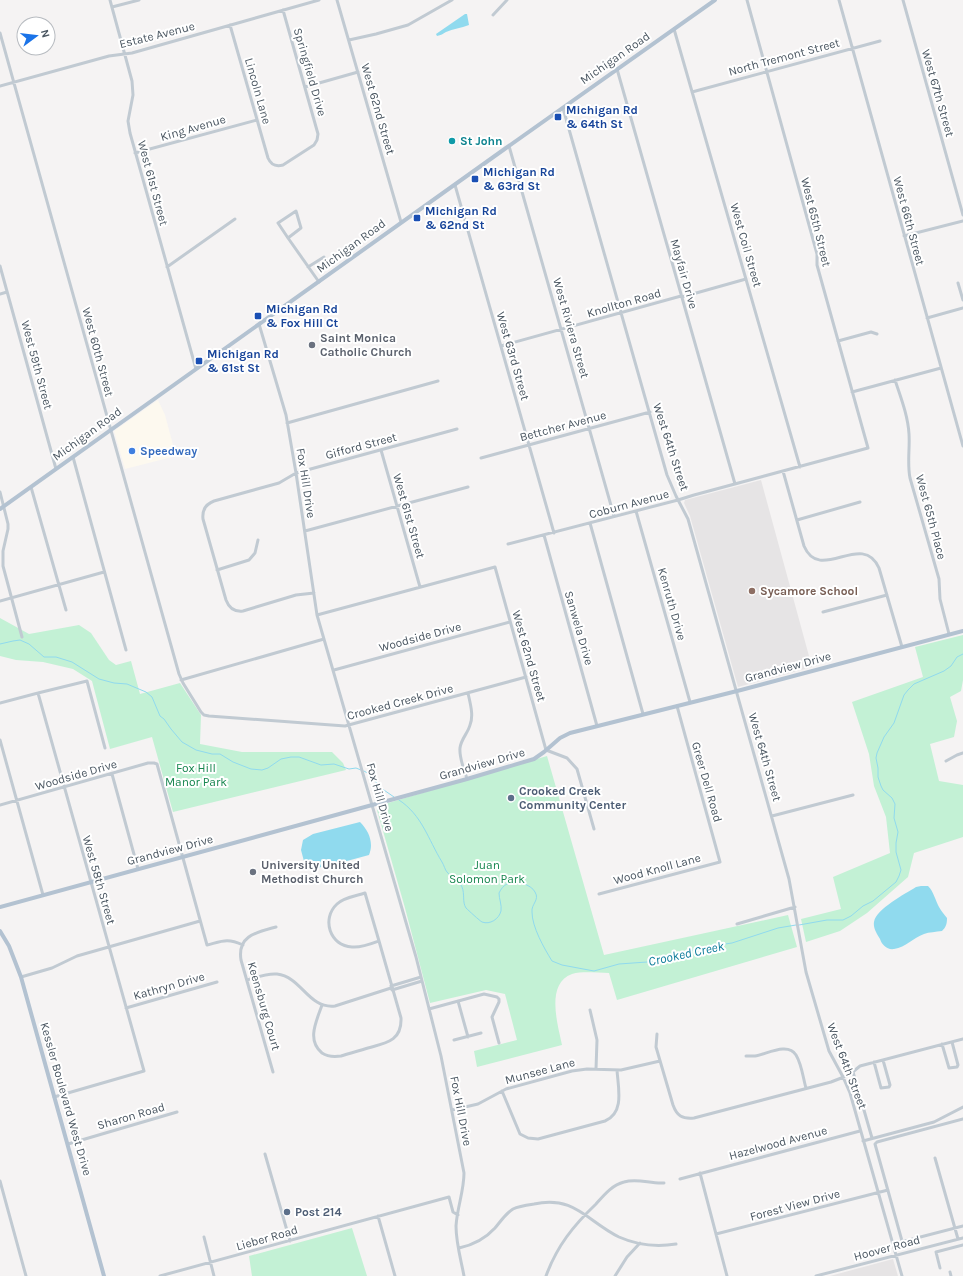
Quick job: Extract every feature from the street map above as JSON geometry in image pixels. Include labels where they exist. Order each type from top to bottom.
[{"type":"main road","name":"Michigan Road","points":[[2,508],[715,0]]},
{"type":"main road","name":"Grandview Drive","points":[[0,907],[532,760],[540,756],[565,735],[963,631]]},
{"type":"main road","name":"Kessler Boulevard West Drive","points":[[0,931],[9,946],[21,977],[104,1276]]},
{"type":"street","name":"West 61st Street","points":[[110,0],[132,84],[128,121],[135,153],[196,369]]},
{"type":"street","points":[[112,7],[139,0]]},
{"type":"street","name":"Estate Avenue","points":[[0,86],[109,56],[125,54],[230,26],[318,0]]},
{"type":"street","name":"West 62nd Street","points":[[338,0],[402,222]]},
{"type":"street","points":[[349,40],[406,26],[452,0]]},
{"type":"street","points":[[493,15],[507,0]]},
{"type":"street","name":"West 65th Street","points":[[747,0],[817,254],[817,265],[868,448]]},
{"type":"street","name":"West 66th Street","points":[[839,0],[963,446]]},
{"type":"street","name":"West 67th Street","points":[[903,0],[963,215]]},
{"type":"street","name":"Springfield Drive","points":[[270,162],[277,166],[285,165],[313,146],[318,139],[318,131],[283,10]]},
{"type":"street","name":"Lincoln Lane","points":[[230,26],[270,162]]},
{"type":"street","name":"West Coil Street","points":[[674,29],[800,467]]},
{"type":"street","name":"West 60th Street","points":[[0,34],[181,680],[201,712],[206,715]]},
{"type":"street","name":"North Tremont Street","points":[[692,92],[880,41]]},
{"type":"street","name":"Mayfair Drive","points":[[617,69],[735,484]]},
{"type":"street","points":[[305,87],[358,72]]},
{"type":"street","name":"West 64th Street","points":[[562,108],[668,475],[678,500],[688,519],[737,690],[789,879],[806,972],[828,1047],[850,1094],[902,1276]]},
{"type":"street","name":"King Avenue","points":[[135,153],[257,120]]},
{"type":"street","name":"West Riviera Street","points":[[509,146],[614,516]]},
{"type":"street","name":"West 63rd Street","points":[[455,184],[554,533]]},
{"type":"street","points":[[288,238],[301,228],[296,211],[278,223],[288,238],[308,267],[318,282]]},
{"type":"street","points":[[167,267],[236,219]]},
{"type":"street","points":[[904,236],[963,221]]},
{"type":"street","points":[[308,267],[324,257]]},
{"type":"street","name":"West 59th Street","points":[[0,266],[56,469]]},
{"type":"street","name":"Knollton Road","points":[[501,346],[746,279]]},
{"type":"street","points":[[958,283],[963,300]]},
{"type":"street","points":[[0,294],[7,292]]},
{"type":"street","points":[[927,318],[963,308]]},
{"type":"street","name":"Fox Hill Drive","points":[[259,324],[280,391],[287,422],[314,593],[324,640],[373,805],[421,977],[441,1056],[464,1173],[456,1231],[464,1276]]},
{"type":"street","points":[[838,341],[872,332],[877,334]]},
{"type":"street","points":[[852,392],[941,368]]},
{"type":"street","name":"West 65th Place","points":[[896,380],[908,426],[908,462],[910,478],[940,587],[940,599],[949,634]]},
{"type":"street","points":[[287,422],[438,381]]},
{"type":"street","name":"Bettcher Avenue","points":[[481,458],[650,412]]},
{"type":"street","name":"Gifford Street","points":[[217,570],[203,519],[204,508],[212,502],[278,483],[296,473],[457,429]]},
{"type":"street","name":"Coburn Avenue","points":[[508,544],[678,500],[868,448]]},
{"type":"street","name":"West 61st Street","points":[[381,450],[420,587]]},
{"type":"street","points":[[73,457],[126,650]]},
{"type":"street","points":[[783,471],[805,549],[811,556],[820,560],[828,560],[856,553],[865,554],[873,558],[879,568],[902,647]]},
{"type":"street","points":[[31,486],[66,610]]},
{"type":"street","points":[[305,531],[468,487]]},
{"type":"street","points":[[0,492],[2,508],[8,521],[2,563],[22,637]]},
{"type":"street","points":[[797,520],[860,502]]},
{"type":"street","name":"Kenruth Drive","points":[[636,511],[690,702]]},
{"type":"street","points":[[590,523],[643,714]]},
{"type":"street","name":"Sanwela Drive","points":[[544,535],[597,726]]},
{"type":"street","points":[[258,540],[255,553],[248,560],[217,570],[227,603],[233,610],[238,612],[244,611],[296,596],[314,593]]},
{"type":"street","name":"West 62nd Street","points":[[420,587],[495,566],[546,750]]},
{"type":"street","points":[[0,601],[104,572]]},
{"type":"street","points":[[318,615],[420,587]]},
{"type":"street","points":[[823,612],[887,595]]},
{"type":"street","name":"Woodside Drive","points":[[334,670],[510,622]]},
{"type":"street","points":[[181,680],[324,640]]},
{"type":"street","name":"Crooked Creek Drive","points":[[206,715],[350,725],[526,677]]},
{"type":"street","points":[[0,703],[87,681],[105,748]]},
{"type":"street","name":"West 58th Street","points":[[38,693],[144,1072],[54,1097]]},
{"type":"street","points":[[466,779],[460,751],[462,742],[472,720],[468,693]]},
{"type":"street","name":"Greer Dell Road","points":[[677,706],[720,862]]},
{"type":"street","points":[[0,740],[43,895]]},
{"type":"street","points":[[546,750],[567,758],[578,769],[594,829]]},
{"type":"street","points":[[946,761],[963,753]]},
{"type":"street","name":"Woodside Drive","points":[[0,805],[154,763],[157,764],[160,770],[183,857]]},
{"type":"street","points":[[112,774],[138,869]]},
{"type":"street","points":[[772,816],[853,795]]},
{"type":"street","points":[[183,857],[207,945],[227,940],[243,944],[247,938],[253,934],[276,927]]},
{"type":"street","name":"Wood Knoll Lane","points":[[599,894],[720,862]]},
{"type":"street","points":[[322,1005],[313,1031],[314,1042],[318,1049],[325,1054],[334,1057],[341,1056],[386,1043],[397,1036],[401,1020],[379,941],[365,893],[343,900],[332,909],[328,919],[329,927],[332,936],[341,944],[355,948],[379,941]]},
{"type":"street","points":[[737,924],[795,907]]},
{"type":"street","points":[[21,977],[52,968],[74,956],[200,921]]},
{"type":"street","name":"Keensburg Court","points":[[243,944],[241,958],[273,1072]]},
{"type":"street","points":[[247,980],[271,974],[284,975],[295,981],[312,999],[322,1005],[335,1006],[421,977]]},
{"type":"street","points":[[392,988],[422,981]]},
{"type":"street","name":"Kathryn Drive","points":[[126,1008],[218,982]]},
{"type":"street","points":[[429,1009],[486,994],[498,998],[499,1002],[492,1017],[499,1043]]},
{"type":"street","points":[[458,1001],[468,1037]]},
{"type":"street","points":[[590,1010],[597,1035],[598,1046],[596,1069]]},
{"type":"street","points":[[454,1040],[481,1033]]},
{"type":"street","points":[[657,1034],[656,1047],[676,1113],[680,1117],[687,1118],[694,1118],[830,1082],[853,1072],[860,1066],[963,1039]]},
{"type":"street","points":[[942,1044],[950,1068],[958,1066],[952,1042]]},
{"type":"street","points":[[746,1056],[757,1056],[786,1049],[791,1051],[795,1054],[798,1060],[806,1088]]},
{"type":"street","points":[[874,1062],[882,1088],[890,1085],[883,1060]]},
{"type":"street","name":"Munsee Lane","points":[[452,1110],[480,1104],[502,1091],[572,1071],[587,1069],[617,1070],[633,1068],[660,1061]]},
{"type":"street","points":[[502,1091],[520,1134],[528,1138],[538,1139],[606,1121],[612,1118],[616,1113],[618,1106],[617,1070]]},
{"type":"street","points":[[853,1072],[872,1138]]},
{"type":"street","points":[[863,1141],[934,1122],[963,1107]]},
{"type":"street","name":"Sharon Road","points":[[68,1144],[177,1112]]},
{"type":"street","points":[[963,1119],[876,1143],[875,1145],[902,1241],[904,1242],[963,1226]]},
{"type":"street","name":"Hazelwood Avenue","points":[[680,1179],[860,1131]]},
{"type":"street","points":[[265,1154],[290,1240]]},
{"type":"street","points":[[935,1158],[958,1239]]},
{"type":"street","points":[[700,1173],[727,1276]]},
{"type":"street","points":[[546,1276],[560,1246],[571,1230],[612,1187],[617,1184],[634,1180],[664,1183]]},
{"type":"street","points":[[0,1181],[26,1276]]},
{"type":"street","name":"Forest View Drive","points":[[716,1234],[888,1190]]},
{"type":"street","name":"Lieber Road","points":[[160,1276],[449,1197],[453,1212],[458,1215]]},
{"type":"street","points":[[459,1248],[484,1237],[492,1231],[508,1213],[517,1208],[544,1202],[557,1202],[571,1206],[626,1240],[640,1244],[657,1246],[676,1244]]},
{"type":"street","points":[[378,1216],[395,1276]]},
{"type":"street","points":[[204,1237],[214,1276]]},
{"type":"street","name":"Hoover Road","points":[[816,1276],[963,1238]]},
{"type":"street","points":[[615,1276],[627,1257],[640,1244]]},
{"type":"street","name":"Hoover Road","points":[[940,1268],[936,1252],[963,1245]]},
{"type":"street","points":[[950,1272],[952,1276]]},
{"type":"shaded area","points":[[158,400],[165,415],[176,456],[125,469],[114,431]]},
{"type":"shaded area","name":"Sycamore School","points":[[761,480],[812,667],[738,687],[690,516],[684,503],[685,500]]},
{"type":"shaded area","points":[[893,1259],[898,1276],[830,1276]]},
{"type":"green space","name":"Fox Hill Manor Park","points":[[0,618],[29,634],[79,625],[91,633],[109,660],[116,665],[131,661],[140,694],[180,683],[201,715],[200,744],[242,752],[332,752],[343,763],[346,770],[173,812],[152,737],[110,749],[92,681],[73,669],[43,662],[16,660],[0,656]]},
{"type":"green space","points":[[963,635],[963,680],[961,691],[950,697],[957,721],[954,737],[930,744],[939,781],[963,785],[963,837],[914,853],[908,877],[867,913],[840,931],[806,942],[801,919],[841,909],[833,877],[890,853],[886,817],[874,786],[869,754],[852,702],[923,677],[915,647]]},
{"type":"green space","name":"Juan Solomon Park","points":[[547,756],[604,955],[788,915],[797,947],[617,1000],[609,973],[585,972],[572,974],[564,979],[558,986],[556,996],[556,1016],[562,1045],[477,1067],[474,1051],[517,1040],[505,994],[486,990],[430,1003],[377,810],[378,806]]},
{"type":"green space","points":[[352,1228],[367,1276],[252,1276],[249,1256]]},
{"type":"water","points":[[467,14],[469,25],[437,36],[436,34]]},
{"type":"water","points":[[360,822],[370,837],[371,846],[369,855],[311,869],[305,865],[301,850],[303,840],[313,834]]},
{"type":"water","points":[[928,886],[932,891],[940,908],[947,918],[945,927],[942,931],[924,934],[898,948],[891,949],[885,947],[875,929],[874,922],[876,917],[892,902],[916,887]]},
{"type":"waterway","name":"Crooked Creek","points":[[0,644],[20,640],[29,644],[44,657],[56,657],[72,662],[99,679],[114,683],[127,684],[146,692],[152,697],[160,716],[182,742],[196,750],[212,754],[220,754],[233,762],[251,769],[262,770],[268,768],[281,759],[299,757],[321,765],[334,764],[349,769],[356,768],[361,770]]},
{"type":"waterway","name":"Crooked Creek","points":[[799,925],[827,920],[843,920],[873,901],[896,882],[901,870],[896,852],[898,832],[894,818],[895,804],[892,798],[883,790],[881,786],[878,777],[876,758],[877,753],[884,737],[894,723],[904,695],[908,690],[914,684],[944,671],[951,666],[957,657],[963,654]]},
{"type":"waterway","name":"Crooked Creek","points":[[364,771],[369,774],[381,788],[394,797]]},
{"type":"waterway","name":"Crooked Creek","points":[[399,800],[407,806],[419,820],[446,871],[461,885],[466,908],[482,922],[488,923],[494,921],[500,914],[501,909],[499,893],[506,885],[514,882],[526,885],[533,889],[536,895],[536,900],[532,912],[536,931],[552,961],[562,965],[594,971],[619,964],[661,961],[671,955],[732,943],[778,928],[796,925]]},
{"type":"place","name":"Michigan Rd & 64th St","points":[[558,117]]},
{"type":"place","name":"St John","points":[[452,141]]},
{"type":"place","name":"Michigan Rd & 63rd St","points":[[475,179]]},
{"type":"place","name":"Michigan Rd & 62nd St","points":[[417,218]]},
{"type":"place","name":"Michigan Rd & Fox Hill Ct","points":[[258,316]]},
{"type":"place","name":"Saint Monica Catholic Church","points":[[312,345]]},
{"type":"place","name":"Michigan Rd & 61st St","points":[[199,361]]},
{"type":"place","name":"Speedway","points":[[132,451]]},
{"type":"place","name":"Sycamore School","points":[[752,591]]},
{"type":"place","name":"Crooked Creek Community Center","points":[[511,798]]},
{"type":"place","name":"University United Methodist Church","points":[[253,872]]},
{"type":"place","name":"Post 214","points":[[287,1212]]}]
